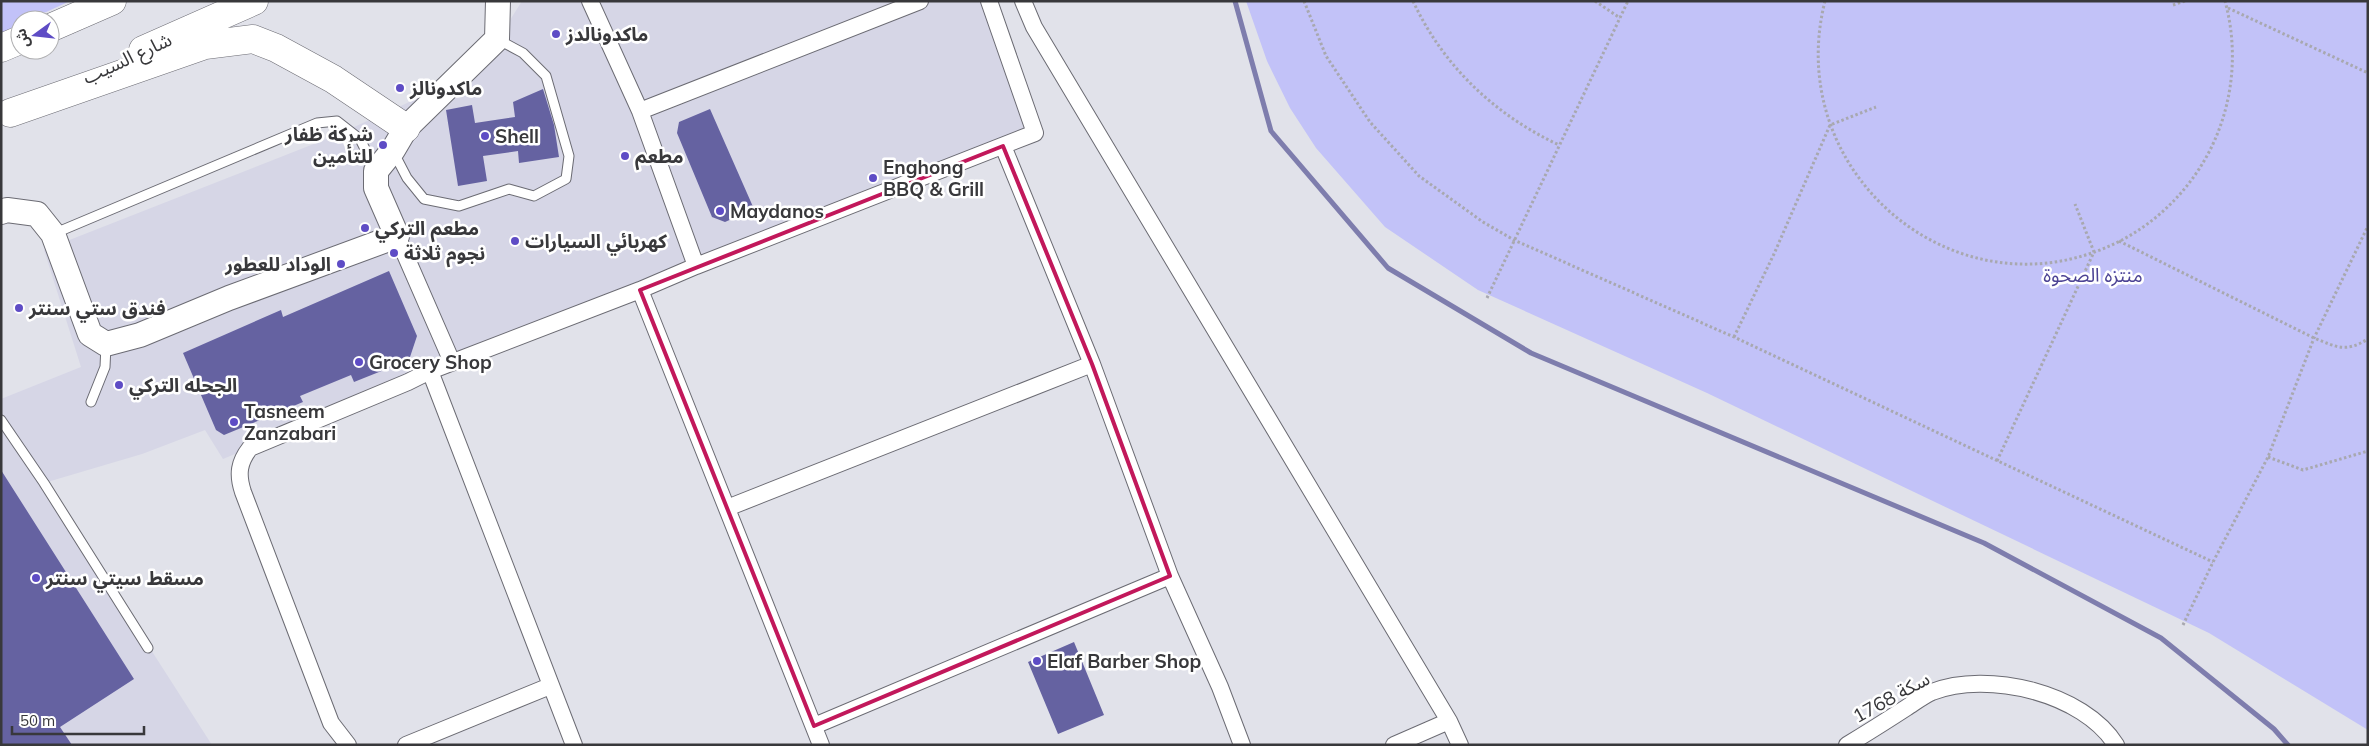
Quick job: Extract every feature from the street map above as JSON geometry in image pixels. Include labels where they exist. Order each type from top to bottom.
[{"type":"highway","points":[[60,24],[112,1]]},
{"type":"highway","name":"شارع السيب","points":[[6,115],[254,1]]},
{"type":"highway","points":[[6,115],[205,45],[253,39],[276,48],[333,79],[399,139]]},
{"type":"street","points":[[452,362],[376,188],[376,171],[399,139],[497,39],[498,1]]},
{"type":"street","points":[[590,1],[640,111],[696,266]]},
{"type":"street","points":[[640,111],[920,1]]},
{"type":"street","points":[[348,745],[331,723],[239,480],[239,469],[243,457],[250,448],[408,382],[430,370],[640,290],[1035,132],[989,1]]},
{"type":"street","points":[[1023,1],[1034,27],[1448,721],[1460,745]]},
{"type":"street","points":[[1003,146],[1092,364],[1170,576],[1220,687],[1242,745]]},
{"type":"street","points":[[1,212],[7,210],[38,214],[53,234],[90,334],[106,344],[140,335],[229,298],[397,236]]},
{"type":"street","points":[[640,290],[821,745]]},
{"type":"street","points":[[727,508],[1092,364]]},
{"type":"street","points":[[430,370],[574,745]]},
{"type":"street","points":[[814,726],[1170,576]]},
{"type":"street","name":"سكة 1768","points":[[1847,745],[1932,693],[1954,686],[1981,684],[2021,688],[2070,705],[2090,715],[2108,732],[2116,745]]},
{"type":"street","points":[[406,745],[550,686]]},
{"type":"street","points":[[1394,745],[1448,721]]},
{"type":"lane","points":[[399,139],[407,178],[424,199],[460,206],[509,189],[534,196],[566,179],[569,156],[546,76],[523,53],[497,39]]},
{"type":"lane","points":[[53,234],[317,123],[337,121],[360,139],[376,171]]},
{"type":"lane","points":[[91,402],[106,367],[106,344]]},
{"type":"lane","points":[[1,420],[44,483],[148,648]]},
{"type":"path","points":[[1304,1],[1326,56],[1370,122],[1419,176],[1483,222],[1514,240],[1734,337],[2213,562]]},
{"type":"path","points":[[1413,1],[1440,48],[1472,86],[1493,105],[1519,124],[1559,145]]},
{"type":"path","points":[[1595,1],[1620,18]]},
{"type":"path","points":[[1487,298],[1628,1]]},
{"type":"path","points":[[1825,1],[1818,36],[1821,93],[1830,125],[1847,161],[1866,189],[1894,217],[1931,241],[1962,254],[2009,263],[2055,262],[2094,252],[2119,241],[2149,223],[2175,200],[2194,176],[2211,148],[2225,112],[2231,80],[2232,40],[2225,1]]},
{"type":"path","points":[[2173,5],[2185,1]]},
{"type":"path","points":[[2227,8],[2368,73]]},
{"type":"path","points":[[1734,337],[1774,254],[1830,125],[1876,107]]},
{"type":"path","points":[[1997,462],[2094,252],[2075,204]]},
{"type":"path","points":[[2183,625],[2213,562],[2268,457],[2314,338],[2368,226]]},
{"type":"path","points":[[2119,241],[2314,338],[2342,349],[2368,339]]},
{"type":"path","points":[[2268,457],[2303,470],[2368,451]]},
{"type":"highlighted area","points":[[1003,146],[1092,364],[1170,576],[814,726],[640,290]]},
{"type":"shaded area","points":[[522,1],[989,1],[1035,133],[430,371],[223,459],[205,430],[142,454],[44,483],[212,745],[1,745],[1,399],[81,367],[44,250],[334,136],[405,104],[481,66]]},
{"type":"green space","points":[[1,1],[70,1],[51,10],[10,10],[10,29],[1,33]]},
{"type":"green space","name":"منتزه الصحوة","points":[[1246,1],[2368,1],[2368,730],[2209,633],[1707,393],[1478,290],[1385,227],[1316,148],[1290,108],[1267,61]]},
{"type":"building","points":[[543,89],[554,125],[559,157],[519,163],[518,151],[483,156],[487,181],[458,186],[446,110],[472,105],[475,123],[515,117],[513,102]]},
{"type":"building","points":[[710,109],[754,209],[725,222],[712,217],[677,133],[679,122]]},
{"type":"building","points":[[389,271],[417,336],[409,360],[354,382],[351,375],[300,396],[303,402],[224,435],[216,430],[183,353],[281,310],[283,317]]},
{"type":"building","name":"مسقط سيتي سنتر","points":[[1,470],[134,679],[60,727],[72,745],[1,745]]},
{"type":"building","points":[[1074,642],[1104,715],[1058,734],[1028,662]]},
{"type":"waterway","points":[[1235,1],[1271,131],[1388,268],[1531,353],[1984,543],[2161,638],[2274,729],[2288,745]]},
{"type":"place","name":"ماكدونالدز","points":[[556,34]]},
{"type":"place","name":"ماكدونالز","points":[[400,88]]},
{"type":"place","name":"Shell","points":[[485,136]]},
{"type":"place","name":"شركة ظفار للتأمين","points":[[383,145]]},
{"type":"place","name":"مطعم","points":[[625,156]]},
{"type":"place","name":"Enghong BBQ & Grill","points":[[873,178]]},
{"type":"place","name":"Maydanos","points":[[720,211]]},
{"type":"place","name":"مطعم التركي","points":[[365,228]]},
{"type":"place","name":"كهربائي السيارات","points":[[515,241]]},
{"type":"place","name":"نجوم ثلاثة","points":[[394,253]]},
{"type":"place","name":"الوداد للعطور","points":[[341,264]]},
{"type":"place","name":"فندق ستي سنتر","points":[[19,308]]},
{"type":"place","name":"Grocery Shop","points":[[359,362]]},
{"type":"place","name":"الجحله التركي","points":[[119,385]]},
{"type":"place","name":"Tasneem Zanzabari","points":[[234,422]]},
{"type":"place","name":"مسقط سيتي سنتر","points":[[36,578]]},
{"type":"place","name":"Elaf Barber Shop","points":[[1037,661]]}]
